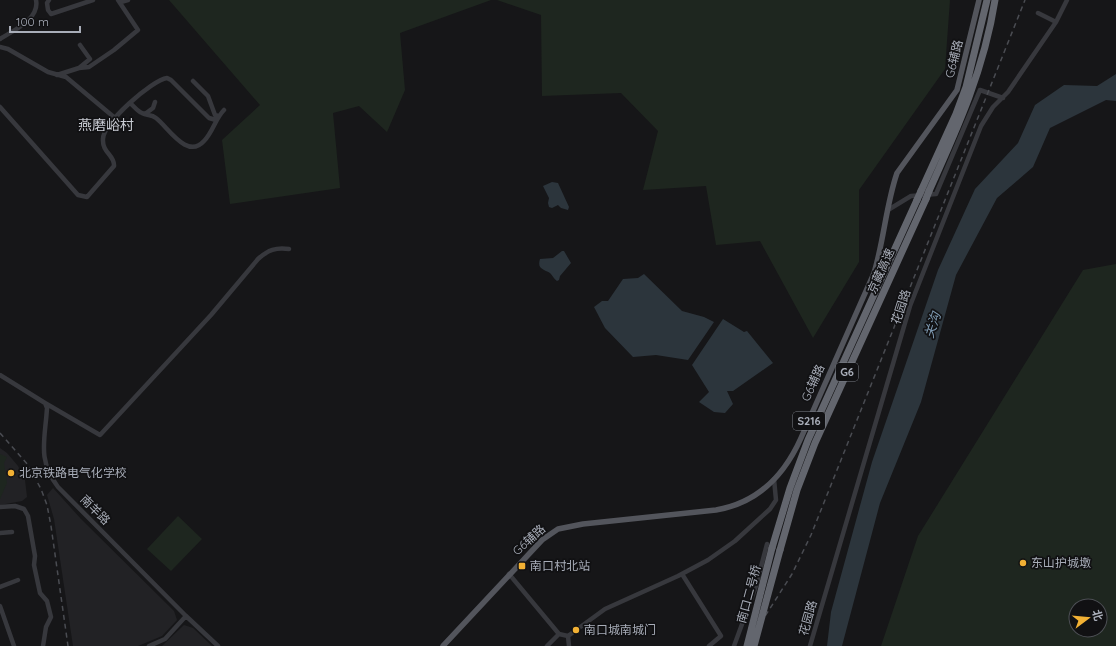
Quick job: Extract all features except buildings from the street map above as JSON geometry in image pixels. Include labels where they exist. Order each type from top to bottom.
[{"type":"highway","name":"南口二号桥","points":[[746,646],[769,546],[790,488],[808,440],[956,114],[966,87],[987,0]]},
{"type":"highway","name":"京藏高速","points":[[780,550],[797,490],[815,443],[963,118],[990,28],[995,0]]},
{"type":"highway","name":"南口二号桥","points":[[754,646],[780,550]]},
{"type":"main road","name":"G6辅路","points":[[443,646],[542,540],[558,529],[583,524],[735,507],[753,497],[774,479],[788,463],[795,451],[871,280],[879,257],[897,173],[957,90],[979,0]]},
{"type":"street","points":[[0,39],[33,16],[37,6],[36,0]]},
{"type":"street","points":[[49,0],[47,3],[48,10],[51,14],[93,0]]},
{"type":"street","points":[[57,75],[79,68],[89,67],[103,58],[138,30],[119,1],[128,0]]},
{"type":"street","name":"花园路","points":[[810,646],[910,306],[981,126],[992,107],[1008,92],[1056,22],[1067,0]]},
{"type":"street","points":[[1038,13],[1056,22]]},
{"type":"street","points":[[79,68],[90,59],[80,46]]},
{"type":"street","points":[[0,47],[8,49],[48,72],[66,77],[115,118]]},
{"type":"street","points":[[0,107],[78,195],[83,198],[87,197],[114,166],[113,158],[105,151],[102,138],[106,129],[130,103],[150,86],[167,78],[209,118],[217,118]]},
{"type":"street","points":[[193,81],[208,96],[217,118]]},
{"type":"street","points":[[888,210],[910,196],[936,194],[980,90],[1003,98]]},
{"type":"street","points":[[145,114],[153,108],[155,102]]},
{"type":"street","points":[[130,103],[141,113],[150,114],[156,118],[180,142],[193,147],[204,141],[217,118],[224,110]]},
{"type":"street","points":[[0,375],[44,403],[100,435],[210,315],[258,259],[267,251],[279,247],[289,249]]},
{"type":"street","name":"南羊路","points":[[44,403],[47,408],[43,450],[47,470],[53,480],[65,494],[186,616],[218,646]]},
{"type":"street","points":[[509,574],[559,634],[568,636],[605,609],[682,574],[708,560],[735,541],[770,509],[776,500],[774,479]]},
{"type":"street","points":[[0,507],[15,506],[24,509],[28,516],[35,556],[34,565],[40,593],[47,601],[52,617],[46,627],[43,646]]},
{"type":"street","points":[[0,533],[12,532]]},
{"type":"street","points":[[734,646],[769,546]]},
{"type":"street","points":[[682,574],[721,636],[709,646]]},
{"type":"street","points":[[0,587],[18,580]]},
{"type":"street","points":[[0,606],[14,646]]},
{"type":"street","points":[[149,646],[165,640],[186,616]]},
{"type":"street","points":[[547,646],[559,634]]},
{"type":"street","points":[[568,636],[569,646]]},
{"type":"shaded area","points":[[169,0],[491,0],[400,33],[405,90],[387,132],[359,106],[333,113],[340,188],[230,204],[222,140],[260,105]]},
{"type":"shaded area","points":[[497,0],[950,0],[945,69],[859,190],[859,262],[813,338],[760,241],[716,245],[706,186],[643,190],[658,131],[621,93],[542,96],[541,15]]},
{"type":"shaded area","points":[[1116,264],[1116,646],[881,646],[918,536],[1083,270]]},
{"type":"shaded area","name":"北京铁路电气化学校","points":[[0,448],[7,453],[18,466],[25,480],[27,497],[22,501],[0,505]]},
{"type":"shaded area","points":[[0,454],[7,457],[4,463],[7,483],[0,499]]},
{"type":"shaded area","points":[[53,488],[81,519],[174,611],[177,620],[162,636],[138,646],[73,646],[54,519],[47,495]]},
{"type":"shaded area","points":[[178,516],[202,539],[171,571],[147,549]]},
{"type":"shaded area","points":[[184,625],[193,628],[212,646],[162,646]]},
{"type":"water","name":"关沟","points":[[1116,74],[1116,101],[1106,100],[1050,128],[1033,167],[997,198],[956,275],[921,402],[880,503],[842,646],[827,646],[831,612],[872,462],[938,270],[975,189],[1018,143],[1035,105],[1064,85],[1097,86]]},
{"type":"water","points":[[552,182],[558,183],[569,207],[568,210],[561,208],[558,205],[552,208],[549,207],[549,198],[543,186]]},
{"type":"water","points":[[564,251],[571,263],[557,281],[550,273],[540,267],[539,262],[540,259],[553,258]]},
{"type":"water","points":[[644,274],[682,311],[704,317],[714,322],[688,360],[656,355],[633,357],[605,328],[594,307],[602,301],[608,301],[623,279],[638,278]]},
{"type":"water","points":[[723,319],[744,332],[747,331],[773,363],[733,391],[727,391],[733,404],[725,413],[714,412],[699,402],[709,392],[692,365]]},
{"type":"railway","points":[[746,646],[792,574],[811,535],[1025,0]]},
{"type":"railway","points":[[0,433],[28,465],[41,489],[47,505],[68,646]]},
{"type":"place","name":"北京铁路电气化学校","points":[[11,473]]},
{"type":"place","name":"东山护城墩","points":[[1023,563]]},
{"type":"place","name":"南口村北站","points":[[522,566]]},
{"type":"place","name":"南口城南城门","points":[[576,630]]},
{"type":"district","name":"燕磨峪村","points":[[106,125]]}]
